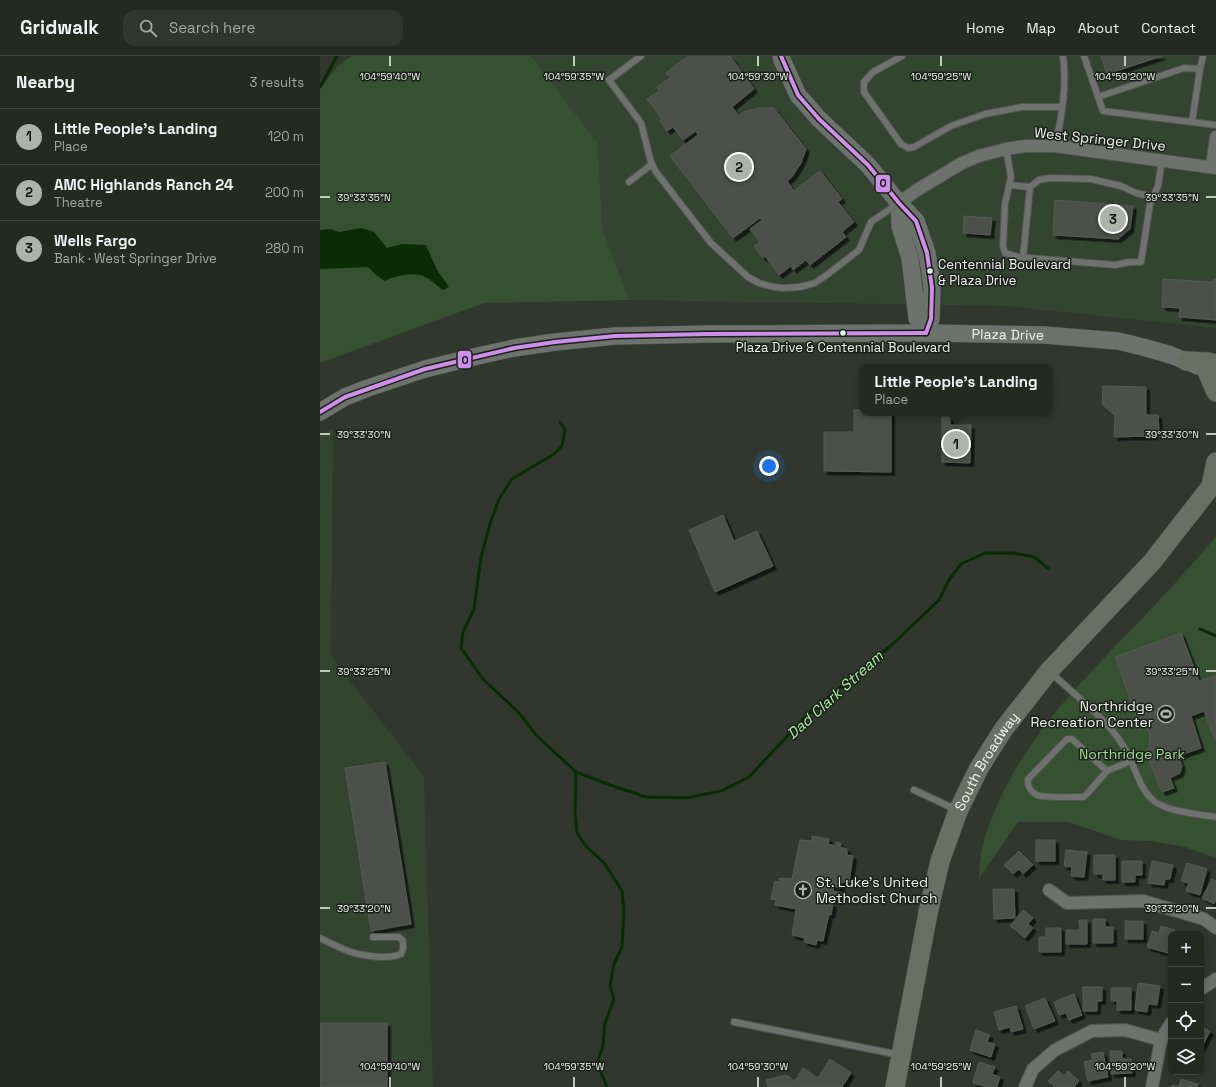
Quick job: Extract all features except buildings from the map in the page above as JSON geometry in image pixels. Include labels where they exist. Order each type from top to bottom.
[{"type":"main road","points":[[1186,361],[1208,362],[1213,369],[1216,392]]},
{"type":"main road","points":[[1214,483],[1216,462]]},
{"type":"main road","name":"South Broadway","points":[[895,1087],[940,860],[958,811],[979,768],[990,749],[1018,709],[1049,671],[1152,562],[1214,483]]},
{"type":"street","points":[[781,56],[798,95],[819,119],[868,166],[899,203],[900,226],[911,263],[917,318],[926,333]]},
{"type":"street","points":[[1214,167],[1216,137]]},
{"type":"street","name":"West Springer Drive","points":[[899,203],[917,190],[962,163],[979,156],[1006,149],[1026,146],[1055,146],[1214,167]]},
{"type":"street","name":"Plaza Drive","points":[[320,412],[345,397],[425,369],[492,353],[555,342],[630,336],[926,333],[1044,335],[1118,341],[1143,347],[1186,361]]},
{"type":"street","name":"Plaza Drive","points":[[320,402],[345,397]]},
{"type":"street","points":[[1049,890],[1067,903],[1143,901],[1204,919],[1216,928]]},
{"type":"street","points":[[1204,987],[1216,979]]},
{"type":"street","points":[[1152,1087],[1161,1040],[1168,1028]]},
{"type":"street","points":[[1025,1087],[1033,1069],[1055,1050],[1092,1031],[1125,1030],[1161,1040]]},
{"type":"lane","points":[[640,56],[609,80],[641,123],[652,164],[656,172],[711,244],[748,277],[759,283],[774,287],[800,287],[815,283],[859,250],[871,222],[899,203]]},
{"type":"lane","points":[[902,56],[873,72],[864,82],[864,92],[901,144],[908,148],[914,147],[951,126],[985,114],[1022,107],[1061,107]]},
{"type":"lane","points":[[1055,146],[1064,76],[1062,56]]},
{"type":"lane","points":[[1084,56],[1103,111],[1216,125]]},
{"type":"lane","points":[[1192,122],[1203,56]]},
{"type":"lane","points":[[1098,97],[1184,68],[1200,69]]},
{"type":"lane","points":[[1006,149],[1011,177],[1005,204],[1003,246],[1005,252],[1023,258],[1115,265],[1130,262],[1141,262],[1150,204],[1158,186],[1162,160]]},
{"type":"lane","points":[[629,182],[652,164]]},
{"type":"lane","points":[[1009,185],[1030,187],[1040,180],[1050,178],[1090,179],[1121,186],[1136,193],[1153,196]]},
{"type":"lane","points":[[1023,258],[1030,187]]},
{"type":"lane","points":[[1049,671],[1102,720],[1117,737],[1128,753],[1147,794],[1159,805],[1216,818]]},
{"type":"lane","points":[[1107,771],[1072,739],[1067,739],[1028,779],[1028,786],[1038,795],[1083,797],[1086,796],[1107,771],[1131,761]]},
{"type":"lane","points":[[914,790],[958,811]]},
{"type":"lane","points":[[320,938],[360,956],[390,957],[401,954],[403,941],[401,938],[373,937]]},
{"type":"lane","points":[[734,1022],[901,1055]]},
{"type":"shaded area","points":[[531,56],[1216,56],[1216,328],[1006,306],[629,300],[603,230],[597,142]]},
{"type":"shaded area","points":[[361,228],[374,232],[387,248],[402,244],[426,245],[437,270],[449,287],[443,290],[428,278],[416,274],[394,277],[385,281],[368,267],[320,269],[320,230],[330,229],[339,232]]},
{"type":"shaded area","points":[[333,429],[331,656],[424,777],[433,1087],[320,1087],[320,434]]},
{"type":"green space","points":[[352,56],[531,56],[597,142],[603,230],[629,300],[484,303],[320,363],[320,89],[337,67]]},
{"type":"green space","name":"Northridge Park","points":[[1216,537],[1216,858],[1185,847],[1152,841],[1121,840],[1068,822],[1018,822],[979,878],[981,855],[988,827],[1013,773],[1042,729],[1093,669],[1163,596]]},
{"type":"waterway","points":[[320,87],[337,56]]},
{"type":"waterway","points":[[560,422],[565,430],[562,446],[554,454],[512,479],[499,499],[481,557],[474,609],[463,632],[461,648],[483,679],[519,713],[536,735],[576,772],[575,812],[577,833],[586,846],[604,863],[622,891],[624,911],[622,947],[614,964],[610,986],[614,999],[605,1023],[603,1046],[597,1063],[607,1087]]},
{"type":"waterway","name":"Dad Clark Stream","points":[[576,772],[646,797],[686,798],[721,791],[749,777],[807,715],[895,642],[939,600],[949,580],[961,564],[985,553],[1013,553],[1034,557],[1048,568]]},
{"type":"waterway","name":"Dad Clark Stream","points":[[1200,629],[1216,636]]},
{"type":"transit line","name":"0","points":[[781,56],[798,95],[819,119],[868,165],[916,221],[927,253],[932,288],[931,319],[926,333]]},
{"type":"transit line","name":"0","points":[[320,412],[345,397],[425,369],[514,348],[555,342],[615,336],[926,333]]},
{"type":"place","name":"AMC Highlands Ranch 24","points":[[739,167]]},
{"type":"place","name":"Wells Fargo","points":[[1113,219]]},
{"type":"place","name":"Centennial Boulevard & Plaza Drive","points":[[930,271]]},
{"type":"place","name":"Plaza Drive & Centennial Boulevard","points":[[843,333]]},
{"type":"place","name":"Little People's Landing","points":[[956,444]]},
{"type":"place","name":"Northridge Recreation Center","points":[[1166,714]]},
{"type":"place","name":"St. Luke's United Methodist Church","points":[[803,890]]}]
